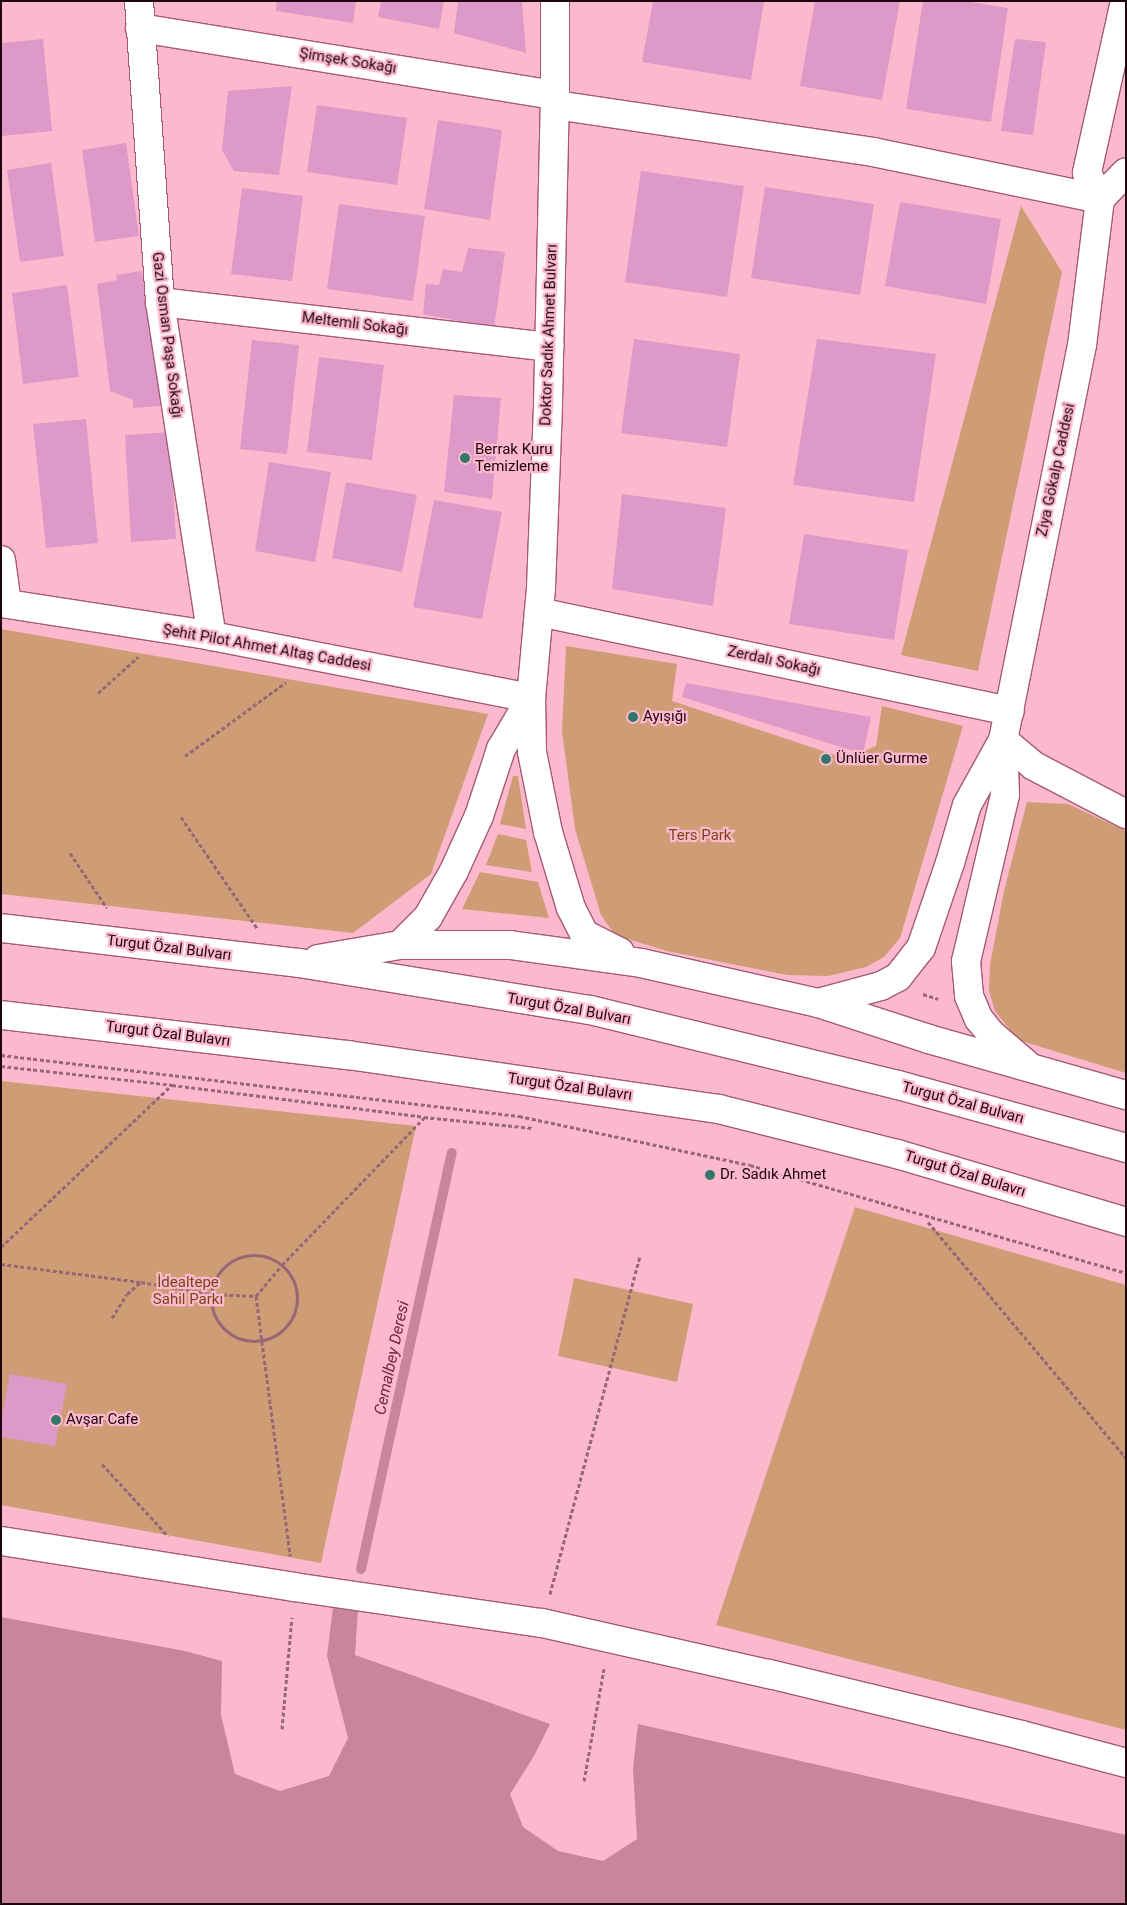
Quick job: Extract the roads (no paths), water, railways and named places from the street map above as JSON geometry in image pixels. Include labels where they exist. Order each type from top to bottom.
[{"type":"main road","name":"Doktor Sadık Ahmet Bulvarı","points":[[555,1],[555,100],[549,347],[539,612],[531,698],[532,752],[548,832],[572,908],[584,934],[641,963]]},
{"type":"main road","points":[[1125,1],[1087,173],[1100,199],[1126,172]]},
{"type":"main road","name":"Şimşek Sokağı","points":[[139,14],[555,100],[873,152],[1100,199]]},
{"type":"main road","name":"Gazi Osman Paşa Sokağı","points":[[139,14],[160,302],[212,636]]},
{"type":"main road","name":"Ziya Gökalp Caddesi","points":[[1003,740],[1082,345],[1100,199]]},
{"type":"main road","name":"Meltemli Sokağı","points":[[160,302],[549,347]]},
{"type":"main road","points":[[1,560],[4,603]]},
{"type":"main road","name":"Şehit Pilot Ahmet Altaş Caddesi","points":[[4,603],[212,636],[531,698]]},
{"type":"main road","name":"Zerdalı Sokağı","points":[[539,612],[1010,711]]},
{"type":"main road","points":[[400,945],[428,917],[454,872],[479,816],[501,748],[531,698]]},
{"type":"main road","points":[[818,1003],[881,986],[898,977],[921,948],[950,863],[967,805],[1003,740]]},
{"type":"main road","points":[[1003,740],[1034,766],[1126,814]]},
{"type":"main road","points":[[1003,740],[1005,796],[966,961],[969,996],[979,1019],[991,1034],[1031,1069]]},
{"type":"main road","name":"Turgut Özal Bulvarı","points":[[1,928],[290,962],[590,1010],[898,1085],[1126,1148]]},
{"type":"main road","points":[[290,962],[400,945],[510,945],[641,963],[818,1003],[1031,1069],[1126,1095]]},
{"type":"main road","name":"Turgut Özal Bulavrı","points":[[1,1015],[348,1055],[719,1109],[897,1154],[1126,1222]]},
{"type":"main road","points":[[1,1540],[294,1587],[542,1623],[1002,1730],[1126,1763]]},
{"type":"waterway","name":"Cemalbey Deresi","points":[[361,1569],[452,1153]]},
{"type":"place","name":"Berrak Kuru Temizleme","points":[[465,458]]},
{"type":"place","name":"Ayışığı","points":[[633,717]]},
{"type":"place","name":"Ünlüer Gurme","points":[[826,759]]},
{"type":"place","name":"Dr. Sadık Ahmet","points":[[710,1175]]},
{"type":"place","name":"Avşar Cafe","points":[[56,1420]]},
{"type":"park label","name":"Ters Park","points":[[700,836]]},
{"type":"park label","name":"İdealtepe Sahil Parkı","points":[[188,1290]]}]
